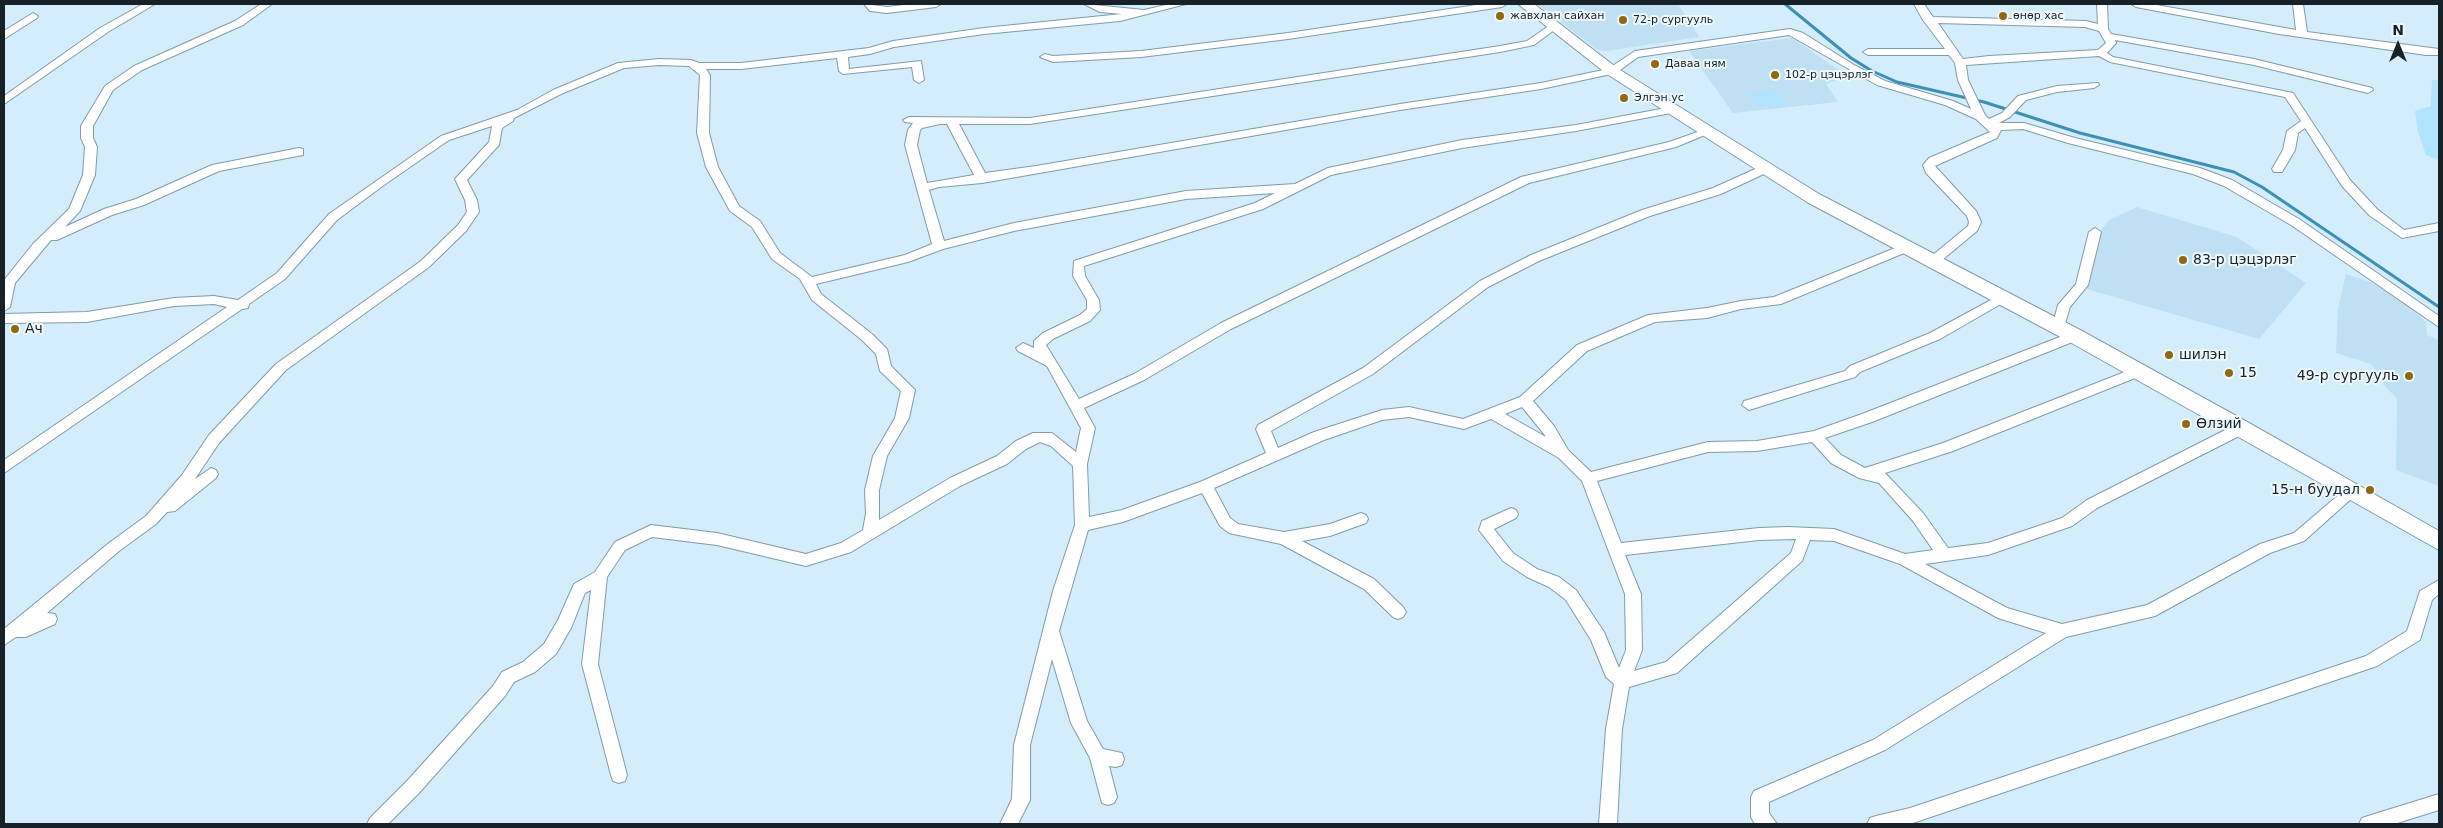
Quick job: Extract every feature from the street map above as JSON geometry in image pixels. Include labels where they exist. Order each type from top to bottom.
[{"type":"main road","points":[[1525,4],[1612,71],[1764,169],[1905,248],[2075,336],[2242,428],[2439,541]]},
{"type":"street","points":[[4,101],[104,30],[150,4]]},
{"type":"street","points":[[4,306],[9,282],[43,242],[74,211],[88,174],[91,147],[86,138],[87,126],[109,88],[138,68],[239,23],[267,4]]},
{"type":"street","points":[[869,4],[874,9],[887,10],[936,4]]},
{"type":"street","points":[[1088,4],[1104,10],[1144,13]]},
{"type":"street","points":[[151,520],[187,479],[214,439],[281,367],[425,264],[462,228],[473,212],[471,200],[461,179],[494,143],[497,126],[557,92],[622,65],[659,62],[697,66],[740,66],[870,51],[893,44],[975,32],[1120,18],[1181,4]]},
{"type":"street","points":[[1045,57],[1053,59],[1141,54],[1294,35],[1502,4]]},
{"type":"street","points":[[1919,4],[1928,20],[1960,63],[1963,80],[1987,122],[1997,132],[1993,136],[1933,161],[1929,165],[1930,170],[1972,214],[1975,222],[1973,228],[1932,262]]},
{"type":"street","points":[[2101,53],[2111,43],[2105,33],[2102,4]]},
{"type":"street","points":[[2136,4],[2302,34],[2426,52],[2439,52]]},
{"type":"street","points":[[2298,4],[2302,34]]},
{"type":"street","points":[[4,36],[32,16]]},
{"type":"street","points":[[1928,20],[2086,24],[2105,33],[2254,62],[2368,90]]},
{"type":"street","points":[[909,120],[952,122],[1030,121],[1530,43],[1553,26]]},
{"type":"street","points":[[923,188],[938,183],[982,179],[1400,107],[1540,86],[1612,71],[1635,54],[1790,32],[1799,35],[1850,67],[1881,83],[1949,104],[1987,122],[2024,126],[2072,142],[2196,171],[2228,183],[2295,222],[2439,322]]},
{"type":"street","points":[[1868,52],[1951,52]]},
{"type":"street","points":[[1960,63],[1989,59],[2101,53],[2110,59],[2142,67],[2284,93],[2294,99],[2306,123],[2346,182],[2373,212],[2402,234],[2439,227]]},
{"type":"street","points":[[842,54],[844,70],[853,73],[895,64],[917,63],[918,80]]},
{"type":"street","points":[[697,66],[705,75],[703,133],[712,167],[734,208],[756,224],[776,256],[806,276],[816,297],[882,352],[885,368],[908,390],[902,418],[880,456],[872,490],[873,513],[870,534]]},
{"type":"street","points":[[1987,122],[2010,110],[2022,98],[2057,89],[2094,85]]},
{"type":"street","points":[[1009,824],[1021,800],[1022,745],[1061,591],[1082,525],[1080,464],[1088,428],[1052,363],[1041,350],[1039,344],[1048,336],[1085,318],[1094,310],[1093,300],[1079,276],[1078,264],[1259,206],[1328,172],[1462,144],[1576,128],[1671,110]]},
{"type":"street","points":[[4,467],[242,305],[281,276],[333,217],[380,182],[445,138],[521,112]]},
{"type":"street","points":[[937,121],[918,124],[914,130],[911,144],[939,246]]},
{"type":"street","points":[[952,122],[982,179]]},
{"type":"street","points":[[2278,169],[2288,150],[2293,131],[2306,123]]},
{"type":"street","points":[[1076,405],[1139,377],[1226,326],[1525,180],[1672,145],[1706,132]]},
{"type":"street","points":[[43,242],[108,212],[140,202],[216,168],[299,152]]},
{"type":"street","points":[[1274,456],[1263,429],[1368,371],[1484,284],[1535,258],[1646,213],[1717,190],[1764,169]]},
{"type":"street","points":[[808,282],[908,258],[939,246],[1014,227],[1186,194],[1297,188]]},
{"type":"street","points":[[2058,327],[2064,305],[2082,285],[2095,232]]},
{"type":"street","points":[[1082,525],[1123,516],[1205,486],[1319,436],[1382,415],[1409,412],[1464,424],[1524,401],[1582,348],[1653,318],[1706,313],[1740,304],[1776,301],[1905,248]]},
{"type":"street","points":[[1749,405],[1850,374],[1854,369],[1935,336],[2002,298]]},
{"type":"street","points":[[4,318],[87,318],[174,302],[214,300],[242,305]]},
{"type":"street","points":[[1588,478],[1708,448],[1757,446],[1815,436],[1876,415],[2075,336]]},
{"type":"street","points":[[1023,348],[1052,363]]},
{"type":"street","points":[[1864,474],[1948,447],[2140,372]]},
{"type":"street","points":[[1524,401],[1549,430],[1564,454],[1588,478],[1633,594],[1634,650],[1622,682],[1614,729],[1608,824]]},
{"type":"street","points":[[1492,413],[1564,454]]},
{"type":"street","points":[[1905,560],[1988,549],[2067,522],[2092,504],[2242,428]]},
{"type":"street","points":[[1815,436],[1836,459],[1864,474],[1883,478],[1900,495],[1940,546],[1942,555]]},
{"type":"street","points":[[376,824],[413,787],[499,691],[508,677],[528,667],[550,649],[579,589],[600,576],[620,546],[651,531],[717,539],[806,560],[846,548],[954,482],[1002,460],[1022,445],[1038,438],[1048,437],[1080,464]]},
{"type":"street","points":[[4,639],[114,547],[181,500],[210,474]]},
{"type":"street","points":[[1205,486],[1225,522],[1234,529],[1284,538],[1369,584],[1398,612]]},
{"type":"street","points":[[1768,824],[1760,817],[1760,797],[1879,744],[2062,631],[2150,611],[2265,548],[2299,537],[2353,491]]},
{"type":"street","points":[[1511,514],[1487,525],[1486,530],[1508,557],[1532,573],[1554,582],[1571,595],[1598,637],[1612,672],[1622,682]]},
{"type":"street","points":[[1284,538],[1330,530],[1361,519]]},
{"type":"street","points":[[1616,550],[1759,534],[1834,536],[1905,560],[2003,613],[2062,631]]},
{"type":"street","points":[[1622,682],[1671,668],[1798,557],[1805,534]]},
{"type":"street","points":[[600,576],[590,664],[619,774]]},
{"type":"street","points":[[1876,824],[1910,816],[2039,771],[2371,661],[2414,635],[2425,596],[2439,586]]},
{"type":"street","points":[[4,639],[49,619]]},
{"type":"street","points":[[1051,630],[1080,723],[1098,756],[1108,798]]},
{"type":"street","points":[[1098,756],[1116,759]]},
{"type":"street","points":[[2368,824],[2439,802]]},
{"type":"shaded area","name":"72-р сургууль","points":[[1537,4],[1678,4],[1699,37],[1607,51],[1598,50]]},
{"type":"shaded area","name":"102-р цэцэрлэг","points":[[1792,38],[1843,73],[1844,77],[1826,84],[1838,102],[1733,113],[1689,51]]},
{"type":"shaded area","points":[[2432,80],[2439,80],[2439,160],[2426,155],[2418,132],[2415,111],[2431,106]]},
{"type":"shaded area","points":[[1776,91],[1787,104],[1760,107],[1750,93]]},
{"type":"shaded area","name":"83-р цэцэрлэг","points":[[2137,207],[2237,237],[2306,283],[2259,339],[2087,289],[2102,229],[2109,220]]},
{"type":"shaded area","name":"49-р сургууль","points":[[2346,274],[2370,282],[2401,300],[2426,322],[2427,335],[2439,340],[2439,486],[2396,470],[2397,399],[2386,387],[2371,364],[2336,353],[2338,308]]},
{"type":"waterway","points":[[1785,4],[1851,58],[1872,71],[1897,82],[1984,102],[2080,133],[2234,172],[2262,187],[2439,307]]},
{"type":"place","name":"жавхлан сайхан","points":[[1500,16]]},
{"type":"place","name":"өнөр хас","points":[[2003,16]]},
{"type":"place","name":"72-р сургууль","points":[[1623,20]]},
{"type":"place","name":"Даваа ням","points":[[1655,64]]},
{"type":"place","name":"102-р цэцэрлэг","points":[[1775,75]]},
{"type":"place","name":"Элгэн ус","points":[[1624,98]]},
{"type":"place","name":"83-р цэцэрлэг","points":[[2183,260]]},
{"type":"place","name":"Ач","points":[[15,329]]},
{"type":"place","name":"шилэн","points":[[2169,355]]},
{"type":"place","name":"15","points":[[2229,373]]},
{"type":"place","name":"49-р сургууль","points":[[2409,376]]},
{"type":"place","name":"Өлзий","points":[[2186,424]]},
{"type":"place","name":"15-н буудал","points":[[2370,490]]}]
